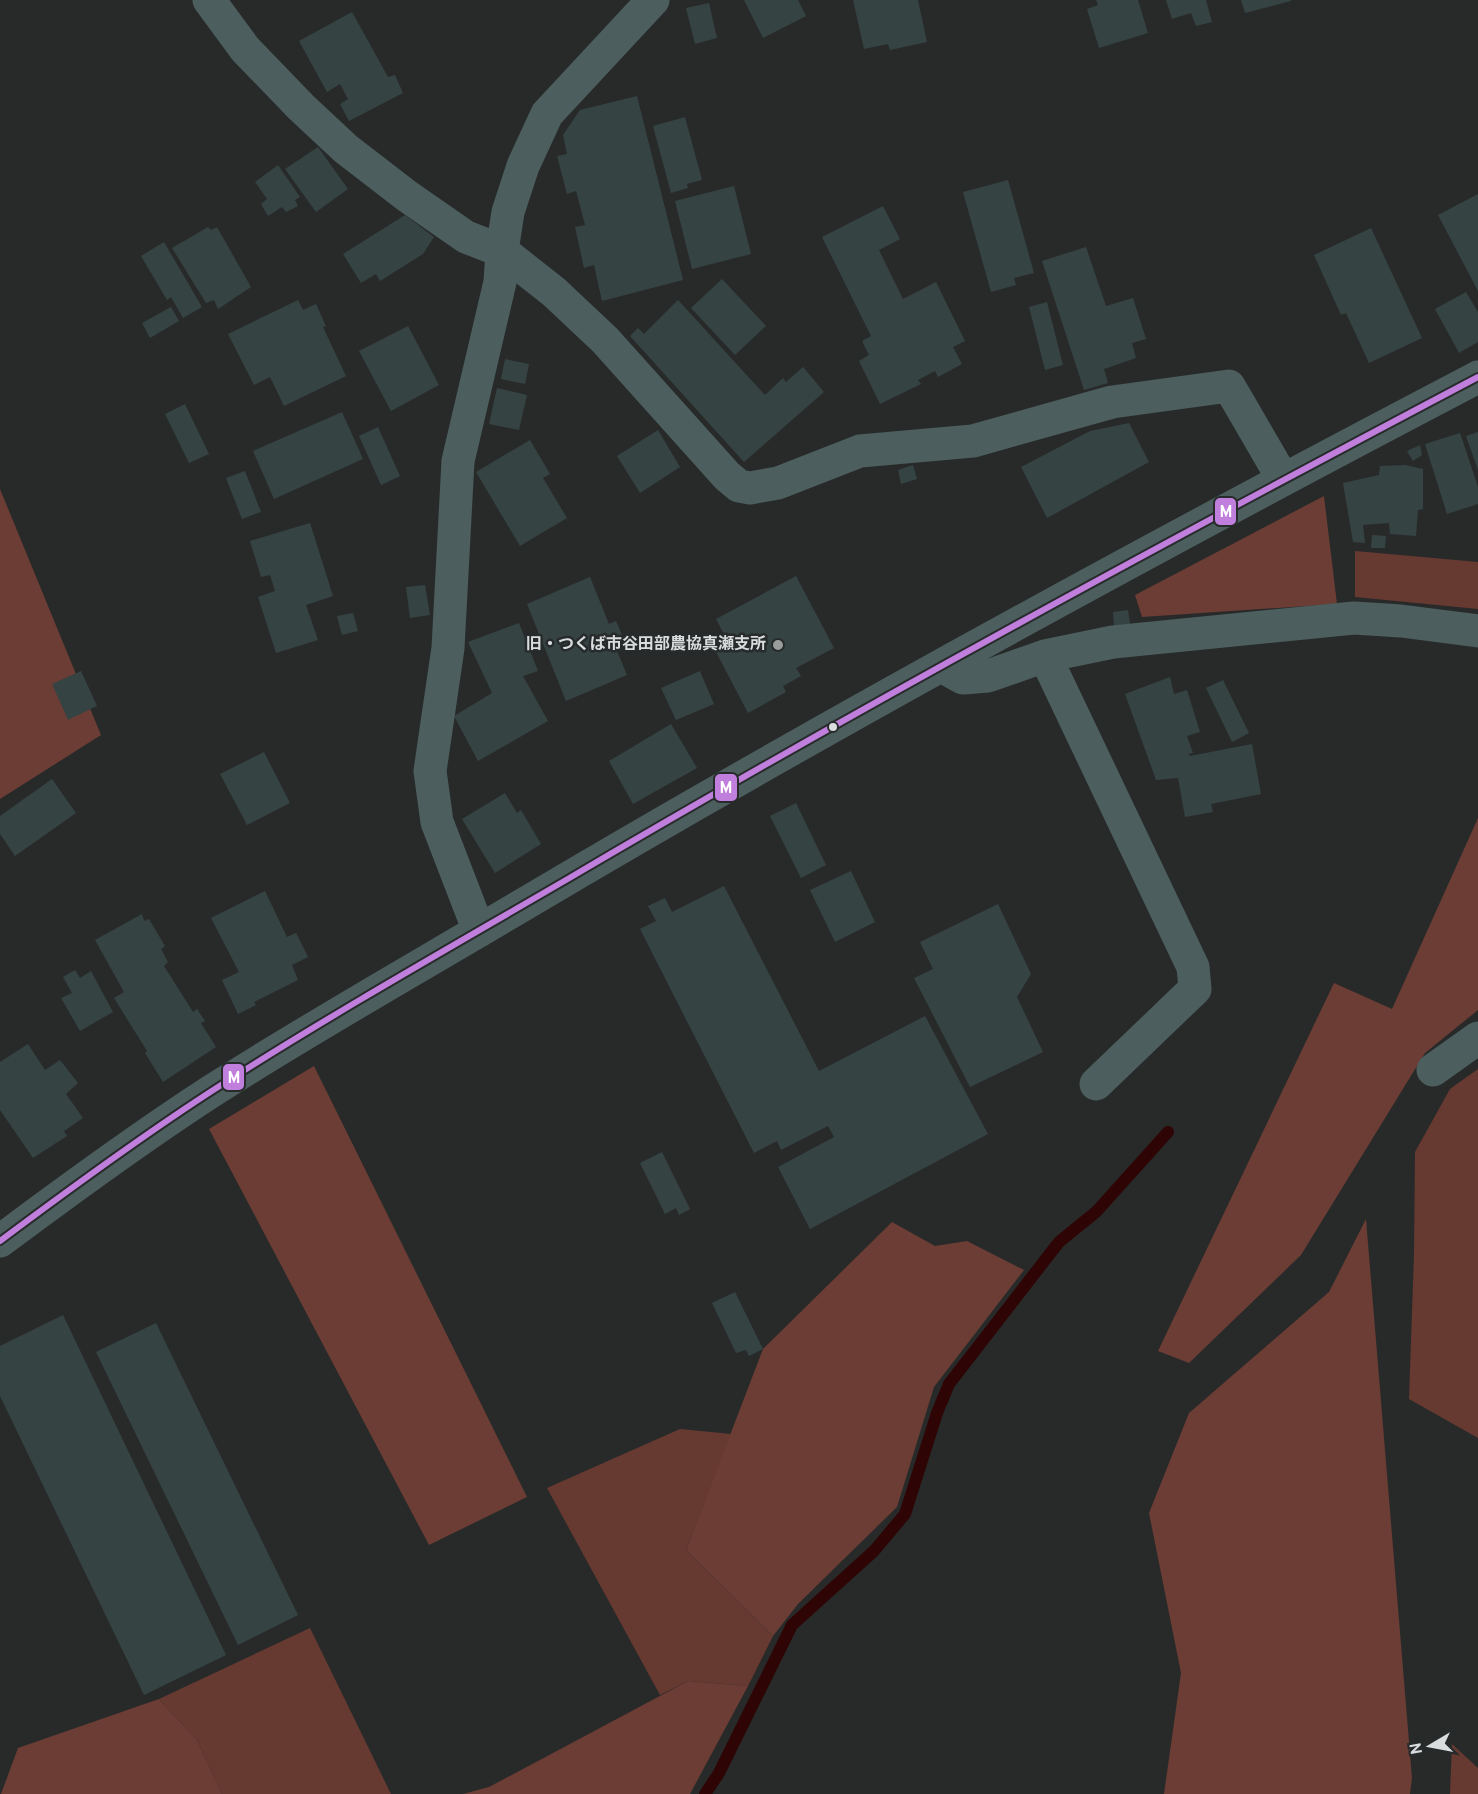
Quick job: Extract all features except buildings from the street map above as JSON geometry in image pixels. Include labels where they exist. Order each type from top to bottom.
[{"type":"street","points":[[209,0],[244,50],[346,148],[407,196],[466,237],[502,251],[554,292],[605,340],[727,476],[739,486],[750,488],[778,483],[860,451],[973,441],[1112,402],[1229,386],[1283,479]]},
{"type":"street","points":[[479,931],[437,822],[430,771],[448,648],[458,461],[500,282],[508,212],[523,166],[548,114],[653,0]]},
{"type":"street","points":[[0,1241],[106,1162],[218,1086],[616,850],[941,666],[1283,479],[1478,377]]},
{"type":"street","points":[[941,666],[963,678],[988,676],[1046,656],[1113,642],[1354,618],[1401,621],[1478,631]]},
{"type":"street","points":[[1046,656],[1193,967],[1195,989],[1096,1084]]},
{"type":"street","points":[[1432,1070],[1478,1038]]},
{"type":"shaded area","points":[[0,489],[101,735],[0,799]]},
{"type":"shaded area","points":[[1324,496],[1337,604],[1142,617],[1135,595]]},
{"type":"shaded area","points":[[1355,551],[1478,562],[1478,609],[1355,597]]},
{"type":"shaded area","points":[[1478,818],[1478,1010],[1425,1053],[1301,1255],[1189,1363],[1158,1351],[1334,983],[1392,1009]]},
{"type":"shaded area","points":[[314,1066],[527,1497],[429,1545],[209,1129]]},
{"type":"shaded area","points":[[1478,1069],[1478,1438],[1409,1399],[1415,1152],[1450,1089]]},
{"type":"shaded area","points":[[1366,1219],[1412,1778],[1410,1794],[1164,1794],[1181,1673],[1149,1513],[1189,1413],[1329,1292]]},
{"type":"shaded area","points":[[892,1222],[935,1246],[967,1241],[1024,1270],[934,1387],[897,1507],[798,1604],[773,1636],[686,1550],[763,1349]]},
{"type":"shaded area","points":[[680,1429],[731,1434],[686,1550],[773,1636],[748,1686],[688,1681],[660,1695],[547,1488]]},
{"type":"shaded area","points":[[310,1628],[391,1794],[222,1794],[197,1740],[159,1699]]},
{"type":"shaded area","points":[[688,1681],[748,1686],[690,1794],[463,1794],[489,1787]]},
{"type":"shaded area","points":[[159,1699],[197,1740],[222,1794],[1,1794],[18,1748]]},
{"type":"shaded area","points":[[1452,1744],[1478,1768],[1478,1794],[1450,1794]]},
{"type":"waterway","points":[[705,1794],[719,1773],[792,1625],[874,1551],[905,1514],[937,1413],[949,1384],[1059,1242],[1096,1212],[1168,1132]]},
{"type":"transit line","name":"M","points":[[0,1241],[190,1105],[261,1060],[678,814],[1133,561],[1478,377]]},
{"type":"place","name":"旧・つくば市谷田部農協真瀬支所","points":[[778,645]]}]
